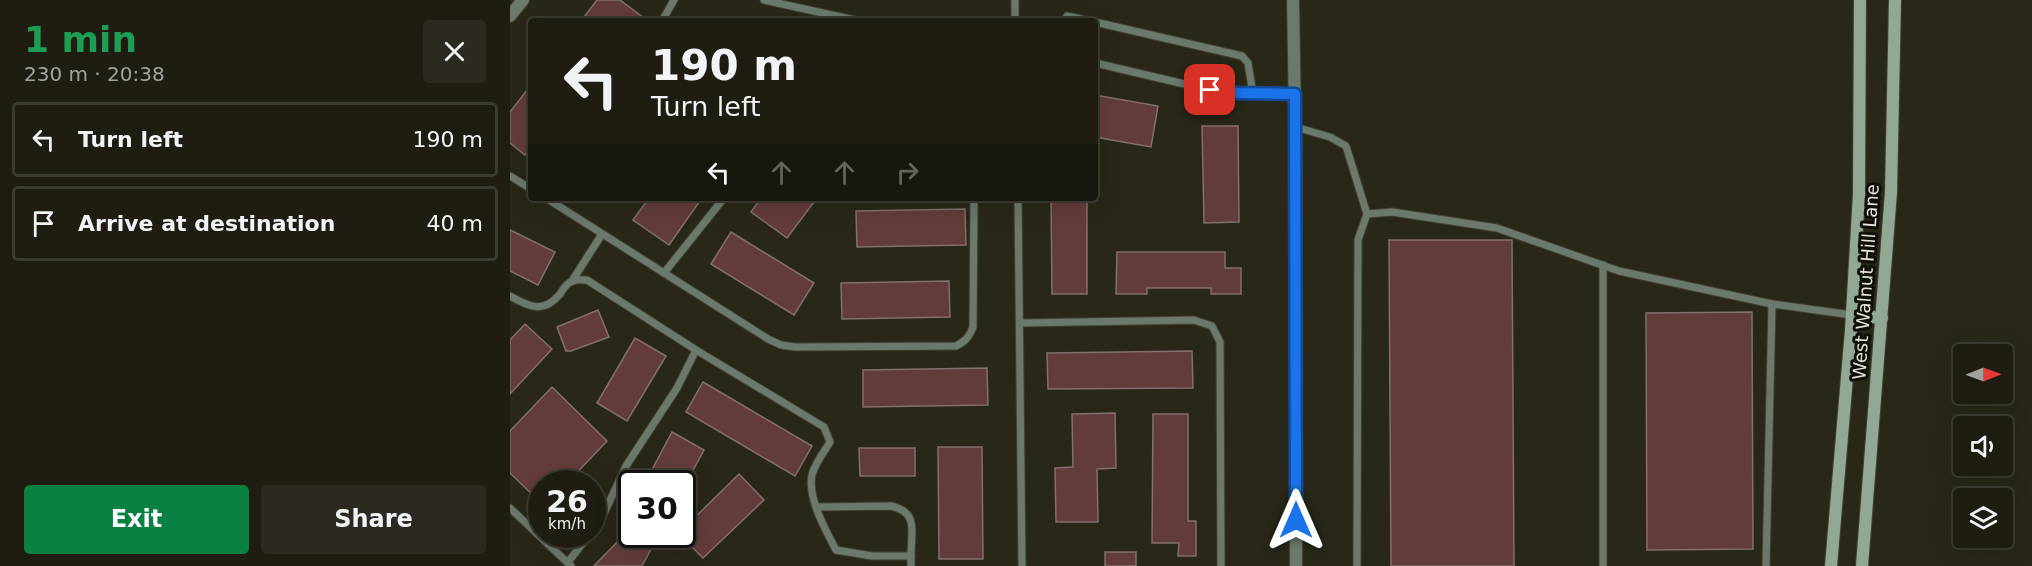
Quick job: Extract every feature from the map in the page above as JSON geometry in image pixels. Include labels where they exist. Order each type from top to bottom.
[{"type":"main road","name":"West Walnut Hill Lane","points":[[1831,566],[1852,315],[1859,194],[1860,0]]},
{"type":"main road","name":"West Walnut Hill Lane","points":[[1862,566],[1891,192],[1895,0]]},
{"type":"main road","points":[[1852,315],[1881,318]]},
{"type":"street","points":[[510,16],[523,0]]},
{"type":"street","points":[[1293,0],[1296,566]]},
{"type":"lane","points":[[664,18],[674,0]]},
{"type":"lane","points":[[764,0],[831,18]]},
{"type":"lane","points":[[1015,0],[1015,18]]},
{"type":"lane","points":[[1098,23],[1242,56],[1248,63],[1253,94]]},
{"type":"lane","points":[[1098,64],[1210,90],[1253,94],[1295,94]]},
{"type":"lane","points":[[1295,128],[1330,137],[1346,146],[1352,158],[1367,214],[1358,240],[1357,566]]},
{"type":"lane","points":[[510,176],[528,185]]},
{"type":"lane","points":[[551,201],[768,339],[781,345],[795,347],[956,346],[969,338],[973,327],[974,201]]},
{"type":"lane","points":[[664,273],[722,201]]},
{"type":"lane","points":[[1018,201],[1022,566]]},
{"type":"lane","points":[[1367,214],[1392,212],[1497,228],[1620,271],[1772,304],[1852,315]]},
{"type":"lane","points":[[510,296],[532,306],[545,306],[555,300],[572,280],[602,234]]},
{"type":"lane","points":[[1603,265],[1603,566]]},
{"type":"lane","points":[[572,280],[587,280],[696,350],[824,427],[830,442],[812,476],[817,507],[824,529],[836,550],[872,556],[911,556]]},
{"type":"lane","points":[[1766,566],[1772,304]]},
{"type":"lane","points":[[1020,323],[1194,320],[1212,326],[1220,342],[1221,566]]},
{"type":"lane","points":[[606,509],[626,466],[677,388],[696,350]]},
{"type":"lane","points":[[817,507],[891,506],[902,508],[909,513],[911,520],[911,566]]},
{"type":"lane","points":[[510,508],[570,564],[580,548]]},
{"type":"building","points":[[597,0],[620,0],[644,18],[583,18]]},
{"type":"building","points":[[528,89],[528,152],[525,155],[510,143],[510,112]]},
{"type":"building","points":[[1098,96],[1158,106],[1151,147],[1098,138]]},
{"type":"building","points":[[1202,126],[1238,126],[1239,222],[1204,223]]},
{"type":"building","points":[[647,201],[700,201],[669,245],[633,220]]},
{"type":"building","points":[[759,201],[815,201],[787,238],[751,212]]},
{"type":"building","points":[[1051,201],[1087,201],[1087,294],[1052,294]]},
{"type":"building","points":[[965,209],[966,245],[857,247],[856,211]]},
{"type":"building","points":[[510,230],[555,252],[538,285],[510,271]]},
{"type":"building","points":[[731,232],[814,283],[794,315],[711,264]]},
{"type":"building","points":[[1389,240],[1512,240],[1514,566],[1391,566]]},
{"type":"building","points":[[1117,252],[1225,252],[1225,268],[1241,268],[1241,294],[1211,294],[1211,288],[1147,288],[1147,294],[1116,294]]},
{"type":"building","points":[[949,281],[950,317],[842,319],[841,283]]},
{"type":"building","points":[[598,310],[609,337],[566,351],[557,327]]},
{"type":"building","points":[[1752,312],[1753,549],[1647,550],[1646,313]]},
{"type":"building","points":[[525,324],[552,349],[510,394],[510,340]]},
{"type":"building","points":[[635,338],[666,356],[627,421],[597,403]]},
{"type":"building","points":[[1192,351],[1193,388],[1048,389],[1047,353]]},
{"type":"building","points":[[987,368],[988,405],[863,407],[863,370]]},
{"type":"building","points":[[703,382],[812,446],[795,476],[686,412]]},
{"type":"building","points":[[552,387],[607,441],[579,470],[528,470],[528,490],[510,473],[510,431]]},
{"type":"building","points":[[1115,413],[1116,468],[1097,469],[1098,522],[1056,522],[1055,468],[1073,467],[1072,414]]},
{"type":"building","points":[[1153,414],[1188,414],[1188,521],[1196,521],[1196,556],[1178,556],[1179,543],[1152,543]]},
{"type":"building","points":[[672,432],[704,450],[693,470],[652,470]]},
{"type":"building","points":[[938,447],[982,447],[983,559],[939,559]]},
{"type":"building","points":[[859,448],[915,448],[915,476],[860,476]]},
{"type":"building","points":[[739,474],[764,500],[703,558],[693,548],[696,548],[696,516]]},
{"type":"building","points":[[618,541],[618,548],[652,548],[642,566],[594,566]]},
{"type":"building","points":[[1105,552],[1136,552],[1136,566],[1105,566]]},
{"type":"route","points":[[1210,90],[1295,94],[1296,520]]}]
